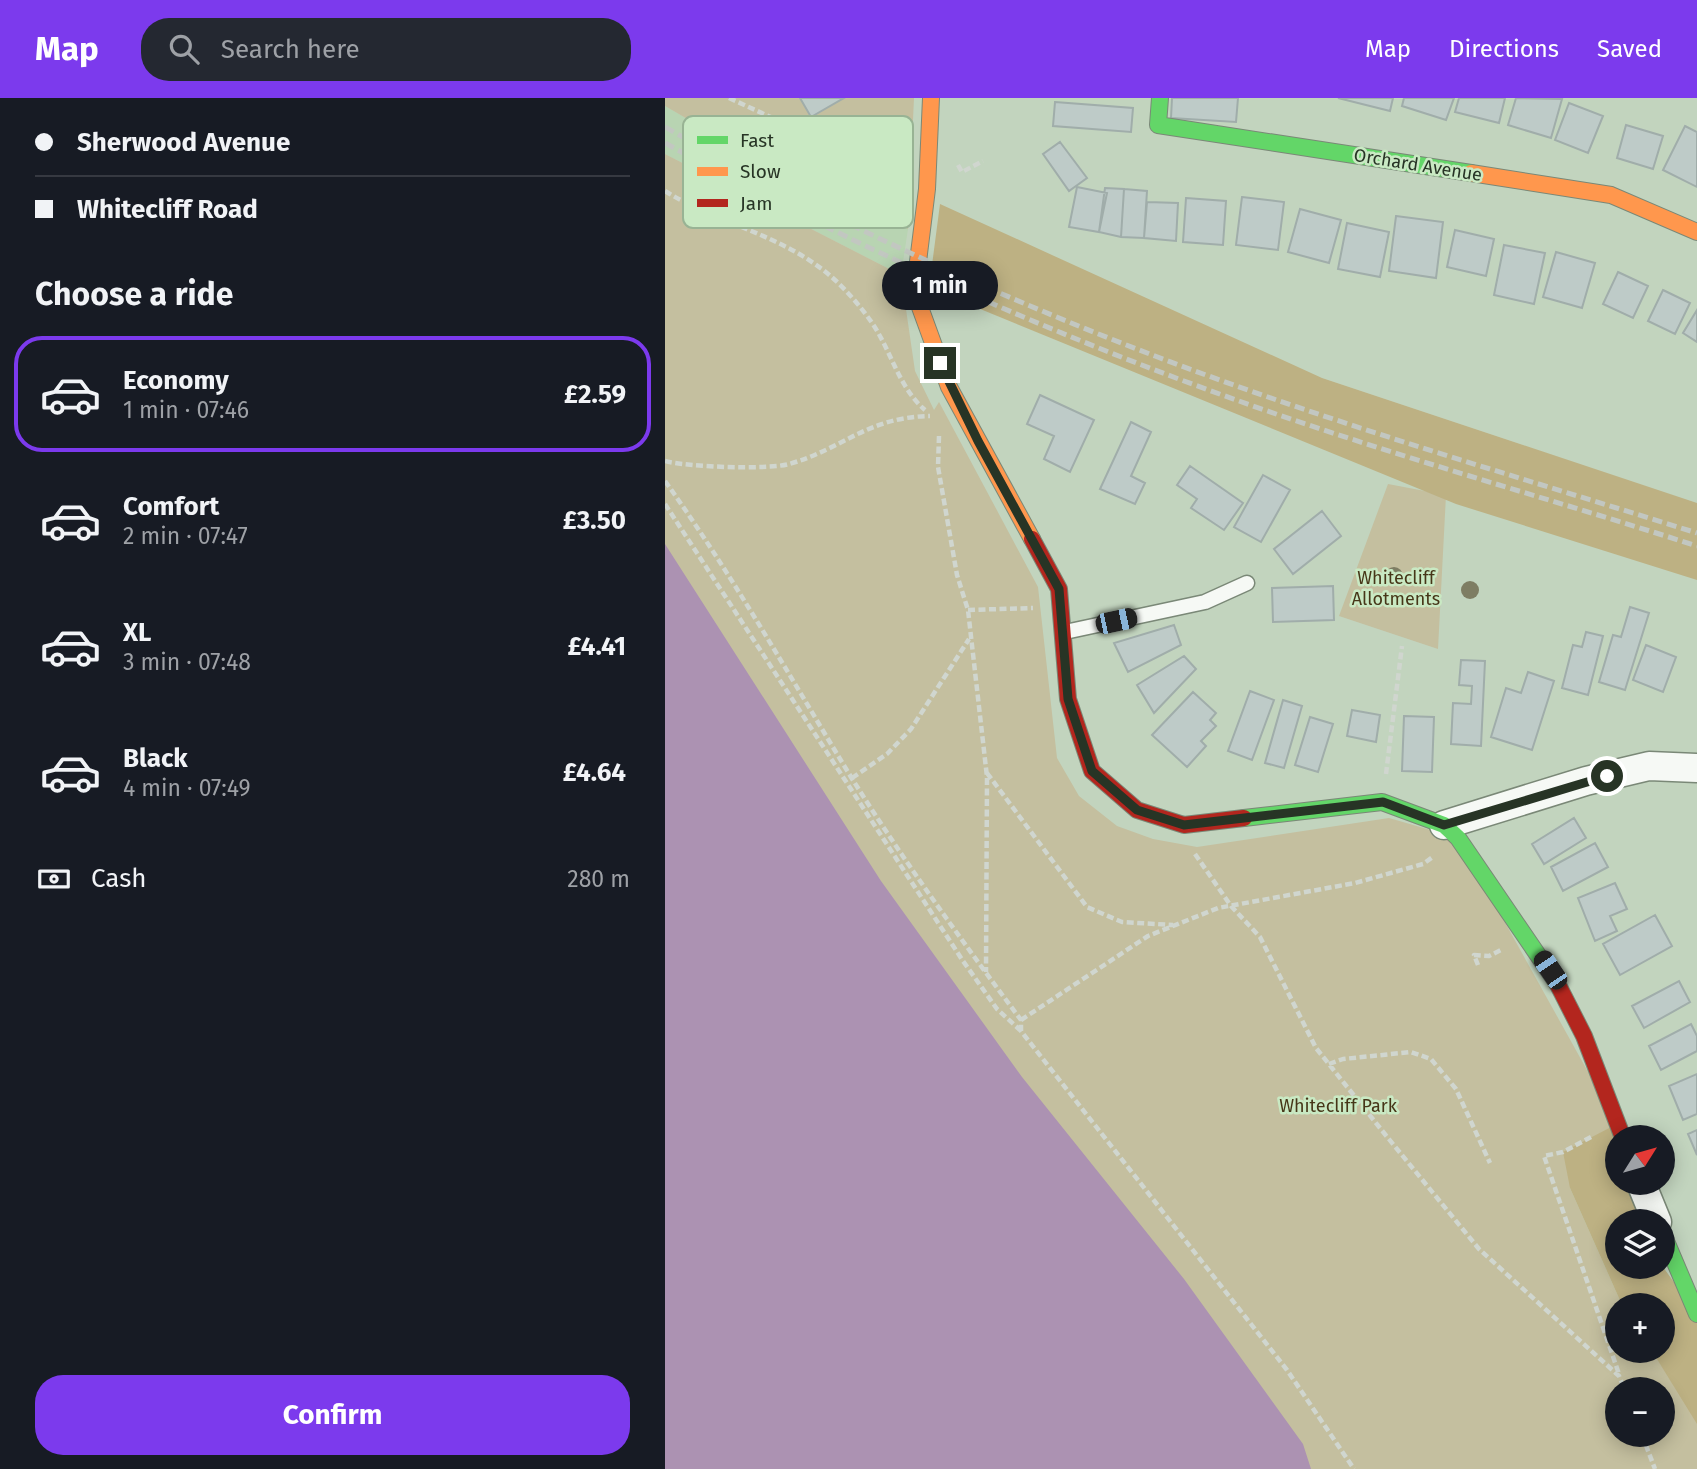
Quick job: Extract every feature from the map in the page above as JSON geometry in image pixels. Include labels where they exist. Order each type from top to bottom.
[{"type":"street","points":[[931,98],[927,189],[915,286],[917,299],[949,387],[1059,589],[1068,699],[1092,771],[1137,810],[1184,825],[1383,802],[1451,832],[1550,970],[1584,1036],[1618,1125]]},
{"type":"street","name":"Orchard Avenue","points":[[1160,98],[1158,125],[1611,195],[1697,232]]},
{"type":"street","points":[[1451,832],[1586,780],[1649,766],[1697,768]]},
{"type":"street","points":[[1675,1262],[1697,1314]]},
{"type":"lane","points":[[1063,632],[1205,602],[1247,583]]},
{"type":"path","points":[[729,98],[768,116]]},
{"type":"path","points":[[955,162],[962,172],[983,161]]},
{"type":"path","points":[[913,183],[927,189]]},
{"type":"path","points":[[665,191],[683,199]]},
{"type":"path","points":[[749,228],[774,239],[834,279],[870,320],[912,399],[931,416],[940,444],[938,467],[957,575],[968,610],[969,639],[986,772],[989,873],[986,972]]},
{"type":"path","points":[[665,461],[684,466],[786,465],[888,420],[931,416]]},
{"type":"path","points":[[665,481],[708,541],[771,641],[852,778],[1021,1020],[1021,1031]]},
{"type":"path","points":[[665,504],[997,1009],[1021,1031],[1287,1370],[1354,1469]]},
{"type":"path","points":[[968,610],[1062,607]]},
{"type":"path","points":[[852,778],[887,754],[911,729],[969,639]]},
{"type":"path","points":[[1383,802],[1402,646]]},
{"type":"path","points":[[986,772],[1087,907],[1122,922],[1174,926]]},
{"type":"path","points":[[1184,825],[1187,842],[1231,906],[1260,937],[1316,1048],[1479,1249],[1619,1376]]},
{"type":"path","points":[[1021,1020],[1148,936],[1231,906],[1355,883],[1423,864],[1451,832]]},
{"type":"path","points":[[1478,965],[1474,955],[1489,956],[1503,949]]},
{"type":"path","points":[[1329,1064],[1343,1059],[1411,1052],[1431,1059],[1456,1089],[1490,1163]]},
{"type":"path","points":[[1603,1131],[1563,1152],[1544,1156],[1619,1376]]},
{"type":"path","points":[[1647,1447],[1655,1469]]},
{"type":"shaded area","points":[[665,106],[683,116],[683,163],[665,154]]},
{"type":"shaded area","points":[[940,204],[1322,378],[1697,503],[1697,580],[1456,504],[929,288]]},
{"type":"shaded area","points":[[809,228],[908,229],[901,275]]},
{"type":"shaded area","points":[[665,544],[881,881],[1022,1077],[1184,1279],[1303,1444],[1311,1469],[665,1469]]},
{"type":"shaded area","points":[[1605,1130],[1605,1195],[1646,1195],[1652,1209],[1605,1209],[1605,1267],[1570,1188],[1563,1152]]},
{"type":"shaded area","points":[[1610,1279],[1672,1279],[1697,1314],[1697,1424],[1675,1388],[1675,1377],[1668,1377],[1659,1363],[1675,1363],[1675,1293],[1617,1293]]},
{"type":"green space","points":[[665,98],[914,98],[913,120],[913,116],[683,116],[665,106]]},
{"type":"green space","name":"Whitecliff Park","points":[[665,154],[683,163],[683,228],[809,228],[901,275],[915,371],[934,410],[939,402],[1038,587],[1057,758],[1079,796],[1117,826],[1153,839],[1197,847],[1389,818],[1458,838],[1617,1124],[1605,1125],[1605,1140],[1570,1188],[1605,1267],[1605,1279],[1610,1279],[1617,1293],[1605,1293],[1605,1363],[1660,1363],[1669,1377],[1605,1377],[1605,1447],[1675,1447],[1675,1387],[1697,1421],[1697,1469],[665,1469]]},
{"type":"green space","name":"Whitecliff Allotments","points":[[1388,484],[1446,495],[1438,649],[1339,616]]},
{"type":"building","points":[[800,98],[844,98],[813,116]]},
{"type":"building","points":[[1172,98],[1238,98],[1236,122],[1171,118]]},
{"type":"building","points":[[1338,98],[1393,98],[1390,111]]},
{"type":"building","points":[[1404,98],[1454,98],[1446,120],[1402,106]]},
{"type":"building","points":[[1459,98],[1505,98],[1499,123],[1455,112]]},
{"type":"building","points":[[1516,98],[1562,99],[1551,138],[1508,125]]},
{"type":"building","points":[[1055,102],[1133,108],[1131,132],[1053,126]]},
{"type":"building","points":[[1569,103],[1603,116],[1588,153],[1555,140]]},
{"type":"building","points":[[1626,125],[1663,136],[1653,169],[1617,158]]},
{"type":"building","points":[[1685,126],[1697,132],[1697,187],[1663,170]]},
{"type":"building","points":[[1060,142],[1087,178],[1069,191],[1043,154]]},
{"type":"building","points":[[1077,187],[1107,193],[1099,232],[1069,227]]},
{"type":"building","points":[[1105,188],[1124,189],[1121,237],[1099,232]]},
{"type":"building","points":[[1124,189],[1147,191],[1144,238],[1121,237]]},
{"type":"building","points":[[1242,197],[1284,202],[1278,250],[1236,245]]},
{"type":"building","points":[[1186,198],[1226,201],[1223,245],[1183,242]]},
{"type":"building","points":[[1147,202],[1178,203],[1176,241],[1144,238]]},
{"type":"building","points":[[1300,209],[1341,220],[1329,263],[1288,252]]},
{"type":"building","points":[[1396,216],[1443,222],[1436,278],[1389,271]]},
{"type":"building","points":[[1347,223],[1389,232],[1380,277],[1338,269]]},
{"type":"building","points":[[1455,230],[1494,239],[1486,276],[1447,267]]},
{"type":"building","points":[[1504,245],[1545,253],[1534,304],[1494,295]]},
{"type":"building","points":[[1556,252],[1595,263],[1582,308],[1543,297]]},
{"type":"building","points":[[1618,272],[1648,286],[1633,318],[1603,304]]},
{"type":"building","points":[[1663,290],[1690,303],[1675,334],[1648,321]]},
{"type":"building","points":[[1697,310],[1697,342],[1683,333]]},
{"type":"building","points":[[1040,395],[1094,420],[1070,472],[1044,459],[1054,436],[1027,424]]},
{"type":"building","points":[[1131,422],[1151,432],[1131,476],[1145,483],[1135,504],[1100,489]]},
{"type":"building","points":[[1190,466],[1243,503],[1224,530],[1191,508],[1197,499],[1177,485]]},
{"type":"building","points":[[1263,475],[1290,490],[1261,542],[1234,527]]},
{"type":"building","points":[[1322,511],[1341,536],[1293,574],[1274,549]]},
{"type":"building","points":[[1333,586],[1334,620],[1273,622],[1272,588]]},
{"type":"building","points":[[1630,607],[1649,613],[1625,690],[1599,682],[1613,635],[1621,637]]},
{"type":"building","points":[[1174,625],[1181,645],[1128,672],[1114,643]]},
{"type":"building","points":[[1586,632],[1603,636],[1588,695],[1562,688],[1573,645],[1582,647]]},
{"type":"building","points":[[1646,645],[1676,657],[1663,692],[1633,680]]},
{"type":"building","points":[[1184,656],[1196,669],[1154,713],[1137,685]]},
{"type":"building","points":[[1461,660],[1485,661],[1481,746],[1451,744],[1453,703],[1471,704],[1472,686],[1459,685]]},
{"type":"building","points":[[1528,672],[1554,681],[1532,750],[1491,737],[1506,688],[1521,693]]},
{"type":"building","points":[[1250,691],[1274,700],[1252,760],[1228,751]]},
{"type":"building","points":[[1193,692],[1216,713],[1210,720],[1216,726],[1201,741],[1206,746],[1187,767],[1152,735]]},
{"type":"building","points":[[1283,700],[1302,706],[1284,768],[1265,763]]},
{"type":"building","points":[[1352,710],[1380,715],[1376,742],[1347,736]]},
{"type":"building","points":[[1404,716],[1434,717],[1432,772],[1402,771]]},
{"type":"building","points":[[1310,717],[1333,724],[1318,772],[1295,765]]},
{"type":"building","points":[[1574,818],[1586,838],[1544,864],[1532,844]]},
{"type":"building","points":[[1595,843],[1608,867],[1563,891],[1551,867]]},
{"type":"building","points":[[1615,883],[1627,909],[1610,916],[1617,931],[1595,941],[1578,898]]},
{"type":"building","points":[[1655,915],[1672,946],[1620,975],[1603,944]]},
{"type":"building","points":[[1679,981],[1690,1002],[1644,1028],[1632,1006]]},
{"type":"building","points":[[1691,1024],[1697,1036],[1697,1051],[1661,1070],[1649,1046]]},
{"type":"building","points":[[1697,1074],[1697,1114],[1683,1120],[1669,1086]]},
{"type":"building","points":[[1697,1130],[1697,1155],[1688,1134]]},
{"type":"railway","points":[[665,127],[683,137]]},
{"type":"railway","points":[[665,143],[683,153]]},
{"type":"railway","points":[[829,228],[947,284],[1165,374],[1410,458],[1697,546]]},
{"type":"railway","points":[[858,228],[1030,306],[1222,381],[1425,449],[1697,533]]},
{"type":"traffic: fast","points":[[1160,98],[1158,125],[1471,173]]},
{"type":"traffic: fast","points":[[1244,818],[1382,802],[1444,825],[1458,838],[1557,983]]},
{"type":"traffic: fast","points":[[1675,1262],[1697,1314]]},
{"type":"traffic: slow","points":[[931,98],[927,189],[915,286],[917,299],[949,387],[1032,539]]},
{"type":"traffic: slow","points":[[1471,173],[1611,195],[1697,232]]},
{"type":"traffic: jam","points":[[1032,539],[1059,589],[1068,699],[1092,771],[1137,810],[1184,825],[1244,818]]},
{"type":"traffic: jam","points":[[1557,983],[1584,1036],[1618,1125]]},
{"type":"route","points":[[940,363],[949,387],[1059,589],[1068,699],[1092,771],[1137,810],[1184,825],[1383,802],[1444,825],[1586,780],[1607,776]]}]
